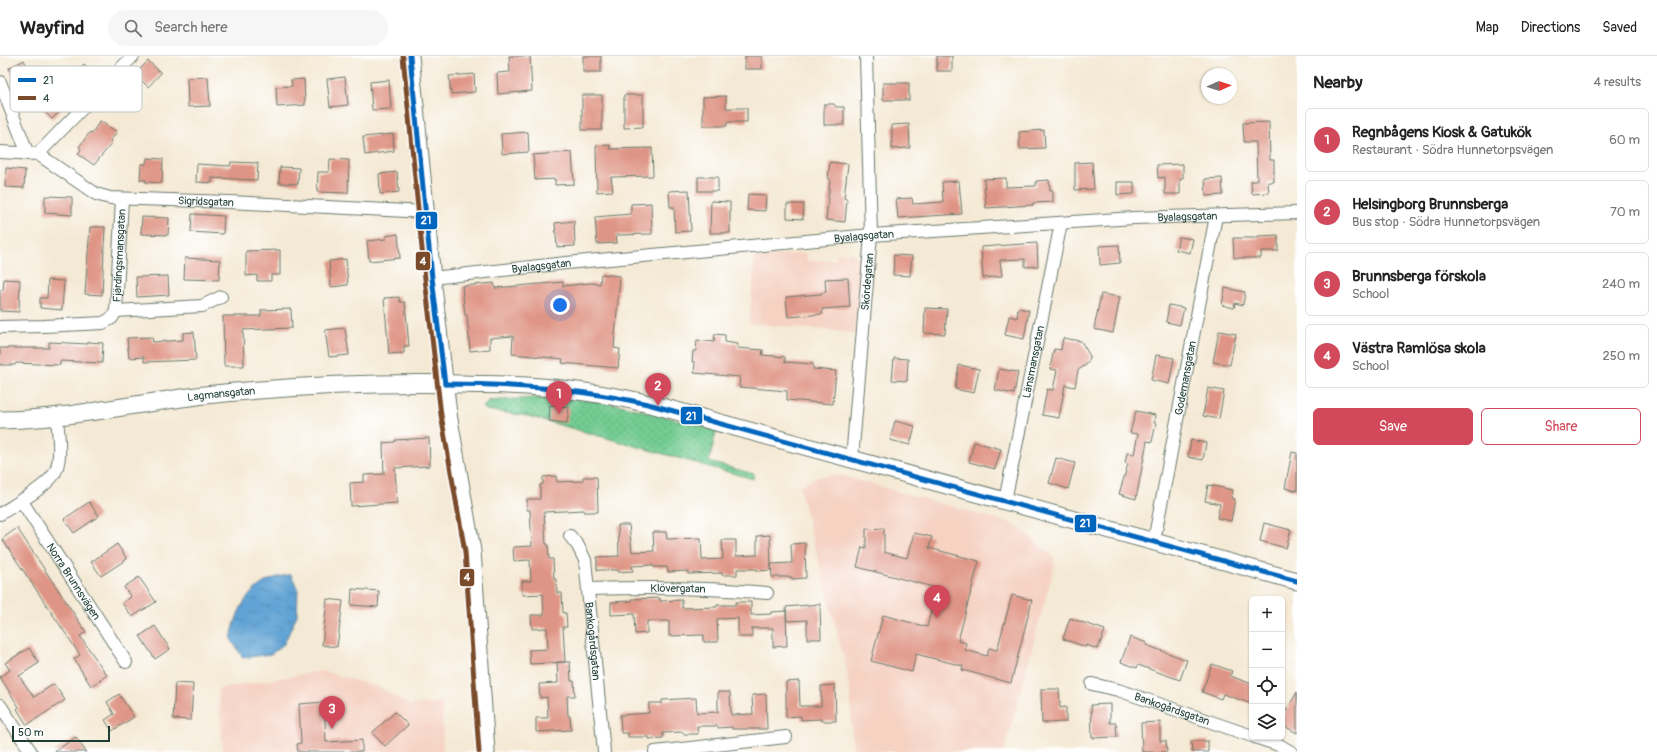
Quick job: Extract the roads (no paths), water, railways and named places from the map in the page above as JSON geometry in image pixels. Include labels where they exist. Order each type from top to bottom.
[{"type":"street","points":[[123,66],[133,56]]},
{"type":"street","points":[[410,56],[432,278],[448,414],[472,551],[486,752]]},
{"type":"street","name":"Skördegatan","points":[[852,459],[871,235],[866,56]]},
{"type":"street","points":[[0,82],[10,104]]},
{"type":"street","points":[[14,112],[33,154]]},
{"type":"street","points":[[0,152],[33,154],[76,112]]},
{"type":"street","name":"Sigridsgatan","points":[[33,154],[96,194],[110,198],[229,202],[426,212]]},
{"type":"street","name":"Fjärdingsmansgatan","points":[[0,327],[103,323],[112,318],[116,311],[122,199]]},
{"type":"street","name":"Byalagsgatan","points":[[432,278],[566,263],[871,235],[1134,218],[1297,213]]},
{"type":"street","name":"Godemansgatan","points":[[1154,541],[1216,216]]},
{"type":"street","name":"Länsmansgatan","points":[[1005,501],[1061,223]]},
{"type":"street","points":[[116,311],[202,306],[221,297]]},
{"type":"street","name":"Lagmansgatan","points":[[0,420],[57,417],[202,395],[350,384],[508,385],[615,396],[658,406],[1297,581]]},
{"type":"street","points":[[0,514],[35,492],[53,476],[57,470],[59,452],[57,417]]},
{"type":"street","name":"Norra Brunnsvägen","points":[[21,500],[126,662]]},
{"type":"street","name":"Bankogårdsgatan","points":[[570,536],[578,546],[585,560],[604,752]]},
{"type":"street","name":"Klövergatan","points":[[588,589],[659,587],[736,590],[767,593]]},
{"type":"street","name":"Bankogårdsgatan","points":[[1092,684],[1118,690],[1249,736]]},
{"type":"street","points":[[0,705],[31,752]]},
{"type":"street","points":[[655,752],[786,737]]},
{"type":"street","name":"Bankogårdsgatan","points":[[1263,740],[1279,745],[1291,752]]},
{"type":"water","points":[[291,574],[298,590],[297,615],[284,644],[271,654],[243,658],[231,639],[238,613],[246,599],[259,586],[267,581]]},
{"type":"place","name":"Helsingborg Brunnsberga","points":[[658,406]]},
{"type":"place","name":"Regnbågens Kiosk & Gatukök","points":[[559,414]]},
{"type":"place","name":"Västra Ramlösa skola","points":[[937,618]]},
{"type":"place","name":"Brunnsberga förskola","points":[[332,729]]}]
